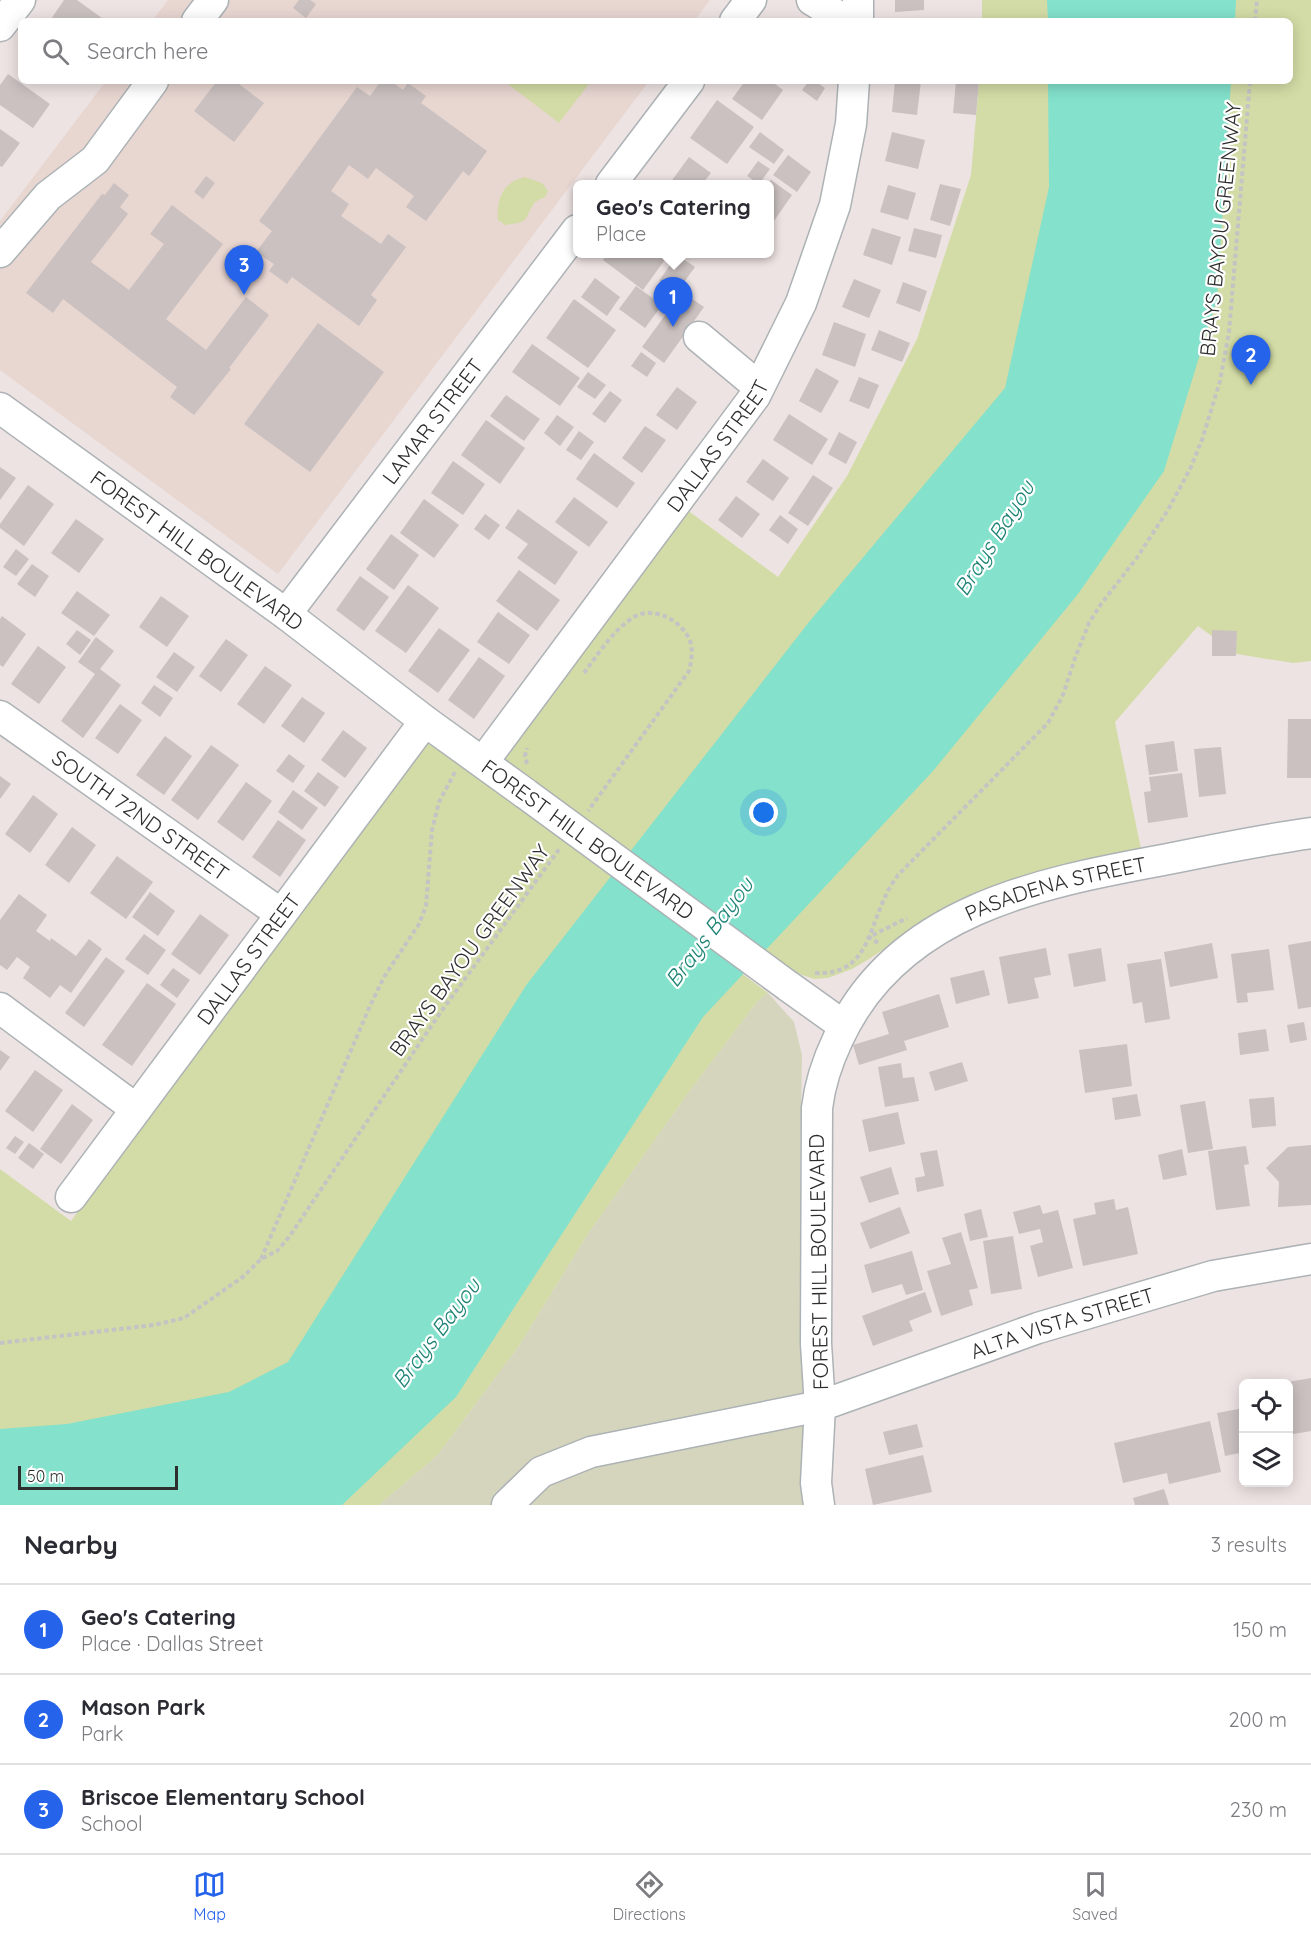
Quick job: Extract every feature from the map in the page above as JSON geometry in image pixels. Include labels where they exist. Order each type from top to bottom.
[{"type":"street","points":[[0,26],[20,0]]},
{"type":"street","points":[[199,18],[213,0]]},
{"type":"street","points":[[737,18],[751,0]]},
{"type":"street","points":[[812,0],[841,18]]},
{"type":"street","points":[[858,0],[858,18]]},
{"type":"street","points":[[0,252],[48,196],[95,160],[151,84]]},
{"type":"street","points":[[614,180],[688,84]]},
{"type":"street","name":"DALLAS STREET","points":[[476,757],[755,396],[801,303],[835,205],[851,124],[854,84]]},
{"type":"street","name":"LAMAR STREET","points":[[286,614],[573,235]]},
{"type":"street","points":[[699,337],[759,387]]},
{"type":"street","name":"FOREST HILL BOULEVARD","points":[[0,408],[286,614],[425,721],[476,757],[527,781],[798,978],[844,1026],[825,1068],[817,1108],[816,1344],[820,1406],[816,1483],[819,1505]]},
{"type":"street","name":"SOUTH 72ND STREET","points":[[0,716],[281,914]]},
{"type":"street","name":"DALLAS STREET","points":[[71,1197],[425,721]]},
{"type":"street","name":"PASADENA STREET","points":[[844,1026],[868,987],[897,957],[969,911],[1006,897],[1082,875],[1311,833]]},
{"type":"street","points":[[0,1008],[136,1109]]},
{"type":"street","name":"ALTA VISTA STREET","points":[[507,1505],[541,1472],[591,1452],[820,1406],[1038,1328],[1213,1276],[1311,1260]]},
{"type":"path","points":[[1255,18],[1257,0]]},
{"type":"path","name":"BRAYS BAYOU GREENWAY","points":[[798,978],[814,973],[826,974],[840,971],[861,954],[877,921],[886,895],[898,875],[1048,723],[1063,695],[1089,623],[1136,560],[1168,510],[1190,469],[1202,440],[1220,381],[1229,332],[1250,84]]},
{"type":"path","points":[[581,676],[616,632],[636,616],[652,613],[663,615],[685,631],[690,642],[692,657],[688,671],[585,815]]},
{"type":"path","points":[[527,781],[525,756],[532,739]]},
{"type":"path","points":[[261,1259],[370,1006],[384,977],[419,924],[426,906],[431,841],[439,802],[449,780],[476,757]]},
{"type":"path","name":"BRAYS BAYOU GREENWAY","points":[[0,1342],[154,1326],[184,1318],[244,1276],[261,1259],[277,1251],[289,1237],[438,1016],[564,844]]},
{"type":"shaded area","points":[[168,0],[710,0],[696,18],[154,18]]},
{"type":"shaded area","points":[[982,0],[1311,0],[1311,661],[1293,663],[1237,654],[1198,626],[1115,722],[1142,854],[934,916],[852,969],[828,978],[814,979],[797,973],[511,772],[505,764],[505,748],[683,507],[778,577],[847,476],[917,339],[971,175],[979,84],[1293,84],[1293,18],[982,18]]},
{"type":"shaded area","points":[[104,84],[647,84],[278,574],[0,370],[0,221]]},
{"type":"shaded area","points":[[508,84],[589,84],[559,123]]},
{"type":"shaded area","points":[[525,177],[542,183],[548,191],[545,197],[535,202],[526,219],[519,223],[505,225],[498,220],[498,205],[502,192],[517,179]]},
{"type":"shaded area","points":[[430,744],[440,749],[768,993],[757,1002],[689,1092],[588,1234],[519,1346],[437,1456],[379,1505],[0,1505],[0,1169],[71,1221],[408,756],[419,746]]},
{"type":"shaded area","points":[[768,993],[794,1022],[802,1055],[800,1166],[805,1340],[814,1505],[379,1505],[437,1456],[519,1346],[588,1234],[689,1092],[757,1002]]},
{"type":"water","points":[[1047,0],[1236,0],[1235,18],[1048,18]]},
{"type":"water","name":"Brays Bayou","points":[[1048,84],[1231,84],[1217,299],[1164,471],[1078,594],[933,771],[703,1017],[456,1397],[342,1505],[0,1505],[0,1429],[67,1424],[229,1392],[288,1362],[527,984],[809,622],[1005,388],[1049,187]]},
{"type":"building","points":[[64,0],[77,0],[102,18],[52,18]]},
{"type":"building","points":[[299,0],[310,0],[316,4],[306,18],[293,8]]},
{"type":"building","points":[[895,0],[924,0],[924,10],[895,12]]},
{"type":"building","points":[[8,74],[18,81],[18,84],[22,84],[50,104],[33,128],[0,105],[0,85]]},
{"type":"building","points":[[215,84],[239,84],[264,103],[234,142],[194,111]]},
{"type":"building","points":[[379,84],[395,84],[403,90],[409,84],[426,96],[421,103],[487,151],[469,176],[463,171],[426,221],[406,207],[414,196],[376,168],[368,179],[349,165],[331,191],[349,204],[341,216],[381,244],[388,234],[406,247],[371,295],[377,300],[359,326],[292,277],[287,284],[269,271],[274,264],[256,252],[272,231],[259,221],[357,87],[370,96]]},
{"type":"building","points":[[743,84],[775,84],[783,90],[762,120],[732,99]]},
{"type":"building","points":[[807,84],[819,84],[825,88],[817,101],[802,90]]},
{"type":"building","points":[[895,84],[921,84],[917,115],[892,112]]},
{"type":"building","points":[[956,84],[979,84],[976,115],[953,113]]},
{"type":"building","points":[[717,100],[754,127],[727,164],[690,138]]},
{"type":"building","points":[[0,129],[20,143],[2,167],[0,166]]},
{"type":"building","points":[[760,132],[784,150],[774,164],[749,147]]},
{"type":"building","points":[[892,132],[925,140],[918,169],[885,161]]},
{"type":"building","points":[[788,155],[811,172],[797,192],[773,175]]},
{"type":"building","points":[[689,157],[711,173],[705,180],[672,180]]},
{"type":"building","points":[[758,161],[770,169],[762,180],[753,180],[747,176]]},
{"type":"building","points":[[206,176],[215,183],[203,199],[194,192]]},
{"type":"building","points":[[774,182],[792,195],[774,221]]},
{"type":"building","points":[[114,183],[129,195],[120,207],[128,214],[91,262],[129,290],[164,244],[150,234],[172,205],[223,244],[166,319],[206,350],[246,297],[269,315],[229,368],[231,369],[194,415],[170,397],[177,387],[63,299],[53,313],[26,293],[102,194],[105,195]]},
{"type":"building","points":[[940,184],[961,189],[950,226],[930,220]]},
{"type":"building","points":[[888,185],[916,193],[908,220],[880,212]]},
{"type":"building","points":[[872,228],[901,237],[892,265],[863,255]]},
{"type":"building","points":[[914,228],[942,235],[936,258],[908,251]]},
{"type":"building","points":[[605,258],[666,258],[643,290],[603,260]]},
{"type":"building","points":[[675,258],[682,258],[695,267],[676,293],[659,281]]},
{"type":"building","points":[[595,278],[620,297],[607,316],[581,297]]},
{"type":"building","points":[[854,279],[881,290],[869,318],[842,307]]},
{"type":"building","points":[[903,282],[927,291],[920,312],[896,303]]},
{"type":"building","points":[[636,286],[662,305],[645,328],[619,309]]},
{"type":"building","points":[[682,292],[704,307],[664,363],[642,347]]},
{"type":"building","points":[[574,299],[616,330],[588,368],[546,338]]},
{"type":"building","points":[[834,322],[866,334],[855,367],[822,355]]},
{"type":"building","points":[[318,323],[384,372],[310,472],[244,424]]},
{"type":"building","points":[[879,330],[910,343],[902,362],[871,350]]},
{"type":"building","points":[[532,344],[580,378],[560,406],[512,372]]},
{"type":"building","points":[[641,352],[656,363],[647,377],[631,366]]},
{"type":"building","points":[[816,368],[839,381],[821,413],[799,401]]},
{"type":"building","points":[[588,372],[606,385],[595,399],[577,387]]},
{"type":"building","points":[[859,377],[879,385],[869,409],[849,401]]},
{"type":"building","points":[[677,387],[697,402],[677,430],[656,415]]},
{"type":"building","points":[[610,391],[622,400],[605,423],[592,414]]},
{"type":"building","points":[[506,395],[540,419],[524,441],[490,416]]},
{"type":"building","points":[[789,414],[828,439],[812,465],[773,440]]},
{"type":"building","points":[[557,415],[574,427],[560,446],[544,433]]},
{"type":"building","points":[[486,420],[525,448],[500,484],[461,455]]},
{"type":"building","points":[[645,426],[666,440],[642,473],[622,458]]},
{"type":"building","points":[[579,431],[594,442],[581,460],[566,450]]},
{"type":"building","points":[[839,432],[857,442],[846,464],[828,454]]},
{"type":"building","points":[[594,453],[635,483],[617,508],[576,479]]},
{"type":"building","points":[[763,459],[789,478],[773,501],[746,482]]},
{"type":"building","points":[[453,461],[485,484],[463,515],[431,493]]},
{"type":"building","points":[[0,467],[16,478],[0,500]]},
{"type":"building","points":[[813,475],[833,488],[808,526],[788,513]]},
{"type":"building","points":[[28,485],[54,504],[24,546],[0,528],[0,524]]},
{"type":"building","points":[[736,496],[760,514],[742,538],[718,520]]},
{"type":"building","points":[[574,497],[608,522],[589,547],[555,522]]},
{"type":"building","points":[[424,499],[459,525],[434,558],[400,533]]},
{"type":"building","points":[[518,509],[578,552],[555,585],[517,558],[528,544],[505,528]]},
{"type":"building","points":[[485,514],[500,525],[489,540],[474,529]]},
{"type":"building","points":[[780,515],[798,529],[788,544],[769,530]]},
{"type":"building","points":[[76,519],[104,539],[79,573],[51,553]]},
{"type":"building","points":[[391,534],[419,555],[394,590],[366,569]]},
{"type":"building","points":[[16,549],[29,559],[16,576],[3,567]]},
{"type":"building","points":[[32,564],[49,576],[35,597],[17,584]]},
{"type":"building","points":[[519,570],[560,600],[537,631],[496,601]]},
{"type":"building","points":[[360,576],[389,597],[364,631],[336,610]]},
{"type":"building","points":[[408,585],[439,608],[406,653],[375,631]]},
{"type":"building","points":[[77,591],[110,615],[94,636],[61,613]]},
{"type":"building","points":[[161,596],[189,616],[167,647],[139,627]]},
{"type":"building","points":[[498,612],[530,635],[509,664],[477,642]]},
{"type":"building","points":[[2,616],[26,634],[3,667],[0,665],[0,619]]},
{"type":"building","points":[[439,628],[470,650],[438,693],[408,671]]},
{"type":"building","points":[[77,630],[91,640],[80,655],[66,644]]},
{"type":"building","points":[[1212,630],[1237,631],[1236,656],[1212,656]]},
{"type":"building","points":[[96,637],[114,651],[100,669],[121,685],[83,738],[61,721],[95,674],[78,662]]},
{"type":"building","points":[[226,639],[248,655],[221,692],[199,676]]},
{"type":"building","points":[[38,646],[66,667],[39,704],[11,684]]},
{"type":"building","points":[[174,652],[195,667],[177,692],[156,677]]},
{"type":"building","points":[[479,657],[505,676],[474,719],[448,700]]},
{"type":"building","points":[[265,666],[292,685],[264,724],[237,704]]},
{"type":"building","points":[[154,685],[173,698],[160,717],[141,703]]},
{"type":"building","points":[[302,697],[325,713],[304,743],[281,726]]},
{"type":"building","points":[[120,704],[142,720],[118,754],[95,738]]},
{"type":"building","points":[[1288,719],[1311,719],[1311,778],[1287,778]]},
{"type":"building","points":[[343,730],[367,748],[345,778],[321,760]]},
{"type":"building","points":[[165,736],[192,756],[164,795],[136,775]]},
{"type":"building","points":[[1174,741],[1178,771],[1149,775],[1145,745]]},
{"type":"building","points":[[211,745],[239,765],[198,820],[171,800]]},
{"type":"building","points":[[1221,747],[1226,794],[1199,797],[1194,749]]},
{"type":"building","points":[[289,754],[305,766],[293,783],[276,771]]},
{"type":"building","points":[[318,772],[339,787],[325,807],[304,791]]},
{"type":"building","points":[[1182,773],[1188,817],[1148,823],[1144,792],[1151,791],[1149,777]]},
{"type":"building","points":[[0,776],[11,784],[0,799]]},
{"type":"building","points":[[246,782],[272,801],[243,841],[217,822]]},
{"type":"building","points":[[293,790],[318,808],[302,830],[278,812]]},
{"type":"building","points":[[33,795],[58,814],[30,853],[5,834]]},
{"type":"building","points":[[278,820],[306,840],[280,877],[252,857]]},
{"type":"building","points":[[72,827],[96,845],[69,883],[45,865]]},
{"type":"building","points":[[117,856],[153,882],[126,919],[90,893]]},
{"type":"building","points":[[150,892],[175,911],[158,936],[132,917]]},
{"type":"building","points":[[19,894],[47,915],[36,931],[50,941],[51,938],[76,956],[89,939],[102,949],[71,993],[60,985],[50,998],[23,978],[30,967],[17,957],[7,970],[0,965],[0,920]]},
{"type":"building","points":[[200,914],[229,935],[200,975],[171,954]]},
{"type":"building","points":[[144,934],[166,950],[148,975],[125,959]]},
{"type":"building","points":[[1311,941],[1311,1007],[1298,1009],[1288,945]]},
{"type":"building","points":[[1212,943],[1218,978],[1170,987],[1164,952]]},
{"type":"building","points":[[1046,948],[1051,975],[1034,978],[1039,998],[1008,1004],[999,957]]},
{"type":"building","points":[[1101,948],[1106,981],[1074,987],[1068,954]]},
{"type":"building","points":[[1269,949],[1274,990],[1247,993],[1248,1002],[1237,1003],[1231,954]]},
{"type":"building","points":[[106,957],[125,971],[84,1027],[65,1013]]},
{"type":"building","points":[[1161,959],[1170,1019],[1145,1023],[1142,1002],[1133,1004],[1127,964]]},
{"type":"building","points":[[173,968],[190,980],[177,998],[160,985]]},
{"type":"building","points":[[984,970],[990,995],[956,1004],[950,978]]},
{"type":"building","points":[[147,983],[176,1004],[132,1066],[102,1045]]},
{"type":"building","points":[[939,994],[949,1027],[904,1041],[907,1050],[859,1065],[853,1045],[889,1034],[882,1012]]},
{"type":"building","points":[[1304,1022],[1307,1040],[1290,1043],[1287,1025]]},
{"type":"building","points":[[1266,1029],[1269,1051],[1240,1055],[1238,1033]]},
{"type":"building","points":[[1127,1044],[1132,1086],[1085,1093],[1079,1050]]},
{"type":"building","points":[[0,1050],[10,1057],[0,1071]]},
{"type":"building","points":[[962,1062],[968,1081],[935,1091],[929,1072]]},
{"type":"building","points":[[901,1063],[903,1078],[914,1077],[919,1101],[885,1107],[878,1067]]},
{"type":"building","points":[[35,1070],[63,1090],[33,1132],[5,1111]]},
{"type":"building","points":[[1137,1094],[1141,1116],[1115,1120],[1112,1098]]},
{"type":"building","points":[[1274,1097],[1276,1126],[1252,1128],[1249,1099]]},
{"type":"building","points":[[1205,1101],[1213,1149],[1188,1153],[1180,1105]]},
{"type":"building","points":[[72,1104],[93,1120],[61,1164],[40,1149]]},
{"type":"building","points":[[898,1112],[905,1144],[869,1152],[862,1120]]},
{"type":"building","points":[[15,1136],[24,1142],[15,1154],[6,1148]]},
{"type":"building","points":[[29,1143],[44,1154],[33,1169],[18,1158]]},
{"type":"building","points":[[1311,1145],[1311,1205],[1278,1207],[1279,1182],[1266,1168],[1288,1147]]},
{"type":"building","points":[[1246,1146],[1249,1164],[1244,1165],[1250,1206],[1216,1210],[1208,1151]]},
{"type":"building","points":[[1182,1149],[1187,1175],[1163,1180],[1158,1155]]},
{"type":"building","points":[[937,1150],[944,1186],[917,1192],[915,1178],[925,1176],[920,1153]]},
{"type":"building","points":[[891,1167],[899,1194],[869,1203],[860,1177]]},
{"type":"building","points":[[1114,1199],[1116,1210],[1128,1207],[1138,1254],[1083,1266],[1073,1219],[1096,1214],[1094,1203]]},
{"type":"building","points":[[1040,1205],[1043,1214],[1058,1210],[1073,1268],[1038,1277],[1030,1246],[1043,1242],[1040,1229],[1019,1234],[1013,1212]]},
{"type":"building","points":[[900,1207],[910,1233],[870,1249],[860,1223]]},
{"type":"building","points":[[981,1209],[988,1237],[970,1241],[964,1214]]},
{"type":"building","points":[[961,1232],[978,1288],[969,1290],[973,1305],[941,1316],[927,1271],[951,1264],[942,1238]]},
{"type":"building","points":[[1013,1236],[1022,1289],[991,1294],[983,1241]]},
{"type":"building","points":[[912,1251],[923,1290],[906,1295],[902,1284],[872,1293],[864,1265]]},
{"type":"building","points":[[925,1292],[932,1312],[909,1321],[913,1331],[873,1346],[862,1316]]},
{"type":"building","points":[[1311,1378],[1311,1431],[1293,1434],[1293,1381]]},
{"type":"building","points":[[1239,1409],[1239,1453],[1225,1456],[1217,1413]]},
{"type":"building","points":[[1210,1421],[1221,1472],[1169,1484],[1167,1473],[1123,1483],[1114,1443]]},
{"type":"building","points":[[917,1424],[923,1447],[889,1455],[883,1432]]},
{"type":"building","points":[[923,1455],[932,1492],[873,1505],[865,1469]]},
{"type":"building","points":[[1164,1489],[1169,1505],[1135,1505],[1133,1498]]},
{"type":"place","name":"Briscoe Elementary School","points":[[244,295]]},
{"type":"place","name":"Geo's Catering","points":[[673,327]]},
{"type":"place","name":"Mason Park","points":[[1251,385]]}]
